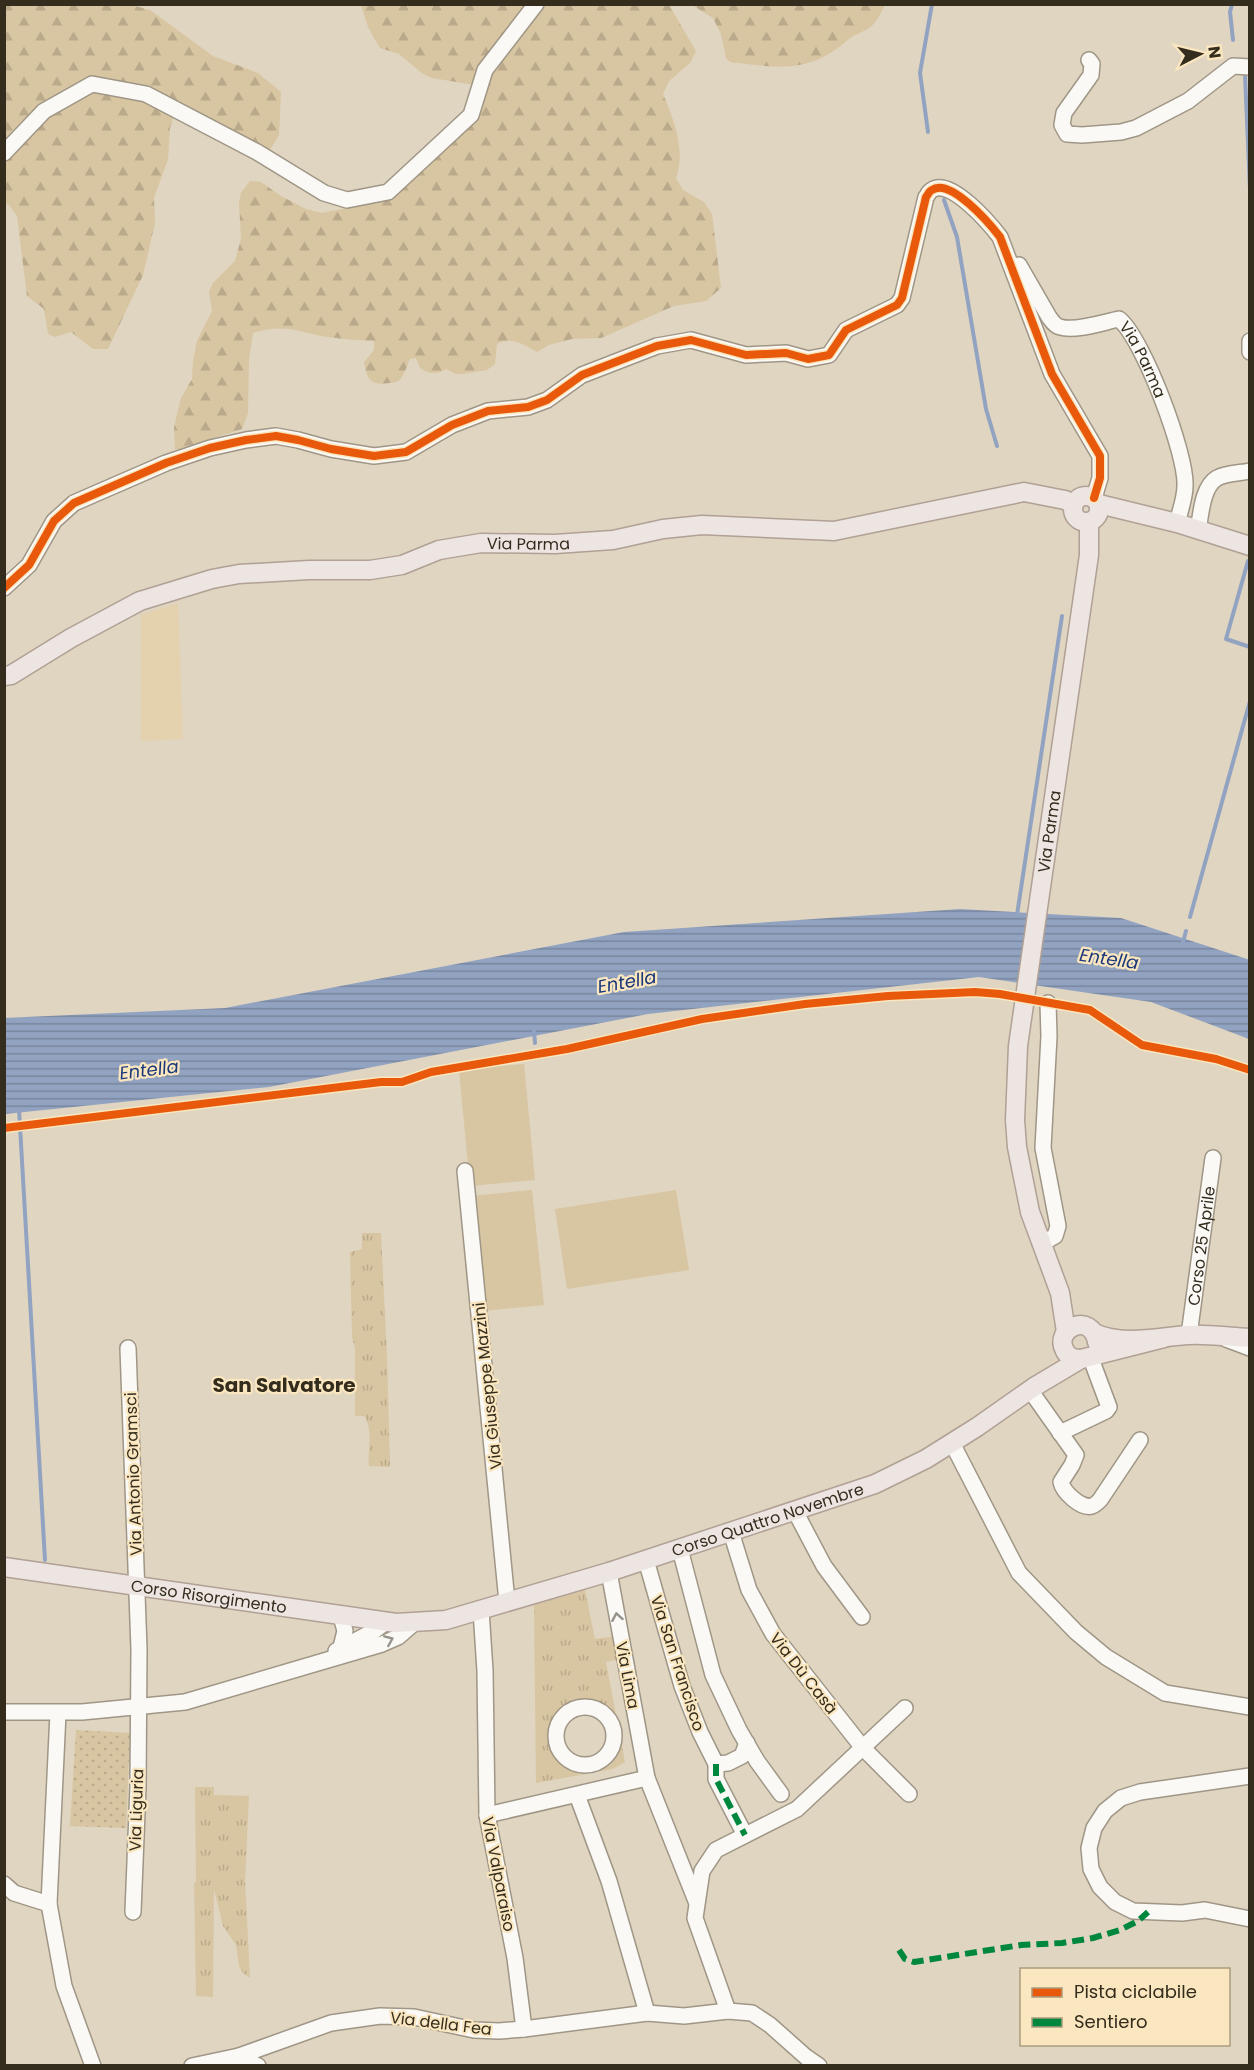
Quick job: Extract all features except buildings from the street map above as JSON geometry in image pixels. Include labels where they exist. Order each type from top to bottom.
[{"type":"main road","name":"Via Parma","points":[[4,676],[11,675],[71,638],[140,600],[212,579],[239,574],[370,570],[402,564],[439,550],[482,543],[555,544],[614,540],[663,529],[702,525],[834,531],[1024,492],[1074,504]]},
{"type":"main road","points":[[1097,501],[1098,516],[1089,522],[1078,520],[1074,515],[1074,504],[1083,496],[1089,495],[1097,501],[1250,546]]},
{"type":"main road","name":"Via Parma","points":[[1080,1330],[1060,1293],[1041,1244],[1023,1182],[1015,1120],[1018,1046],[1089,555],[1089,522]]},
{"type":"main road","points":[[1078,1356],[1062,1341],[1080,1330],[1118,1339],[1164,1338]]},
{"type":"main road","points":[[1078,1356],[1096,1348],[1097,1343],[1080,1330]]},
{"type":"main road","points":[[1078,1356],[1189,1335],[1250,1338]]},
{"type":"main road","name":"Corso Quattro Novembre","points":[[413,1624],[446,1620],[609,1572],[875,1484],[902,1472],[952,1443],[1078,1356]]},
{"type":"main road","name":"Corso Risorgimento","points":[[4,1567],[341,1616],[413,1624]]},
{"type":"street","points":[[4,153],[44,111],[92,84],[146,94],[257,152],[324,193],[347,200],[388,192],[471,114],[485,69],[537,4]]},
{"type":"street","points":[[1089,60],[1092,64],[1091,75],[1064,113],[1062,125],[1067,134],[1121,132],[1136,128],[1188,101],[1233,66],[1250,67]]},
{"type":"street","points":[[4,588],[29,565],[54,521],[74,503],[166,463],[210,448],[276,436],[374,456],[406,452],[452,425],[488,411],[528,407],[547,400],[582,375],[657,346],[691,340],[746,355],[786,353],[808,358],[829,354],[846,330],[897,305],[902,298],[926,197],[932,190],[945,188],[961,197],[990,224],[1000,237],[1052,374],[1100,456],[1097,501]]},
{"type":"street","name":"Via Parma","points":[[1004,248],[1011,250],[1014,254],[1022,273],[1054,324],[1061,328],[1119,319],[1128,326],[1173,427],[1185,485],[1177,523]]},
{"type":"street","points":[[1250,341],[1250,352]]},
{"type":"street","points":[[1198,530],[1208,489],[1212,482],[1219,477],[1250,471]]},
{"type":"street","points":[[1041,1244],[1055,1236],[1058,1226],[1043,1148],[1049,1036],[1048,1003]]},
{"type":"street","name":"Corso 25 Aprile","points":[[1189,1335],[1213,1158]]},
{"type":"street","name":"Via Giuseppe Mazzini","points":[[465,1171],[507,1602]]},
{"type":"street","points":[[1218,1336],[1250,1348]]},
{"type":"street","name":"Via Antonio Gramsci","points":[[128,1348],[139,1649],[138,1708]]},
{"type":"street","points":[[1060,1433],[1106,1411],[1109,1407],[1078,1356]]},
{"type":"street","points":[[1032,1388],[1076,1455],[1061,1482],[1067,1493],[1084,1505],[1092,1506],[1101,1500],[1140,1440]]},
{"type":"street","points":[[952,1443],[1019,1573],[1076,1632],[1106,1657],[1165,1693],[1250,1707]]},
{"type":"street","points":[[795,1511],[824,1566],[862,1617]]},
{"type":"street","name":"Via Dù Casà","points":[[731,1532],[749,1590],[766,1623],[863,1748],[909,1794]]},
{"type":"street","points":[[680,1549],[713,1675],[747,1743],[781,1794]]},
{"type":"street","name":"Via San Francisco","points":[[646,1560],[682,1686],[700,1732],[716,1764],[716,1779],[745,1835]]},
{"type":"street","name":"Via Lima","points":[[609,1572],[647,1778],[696,1901]]},
{"type":"street","name":"Via Valparaiso","points":[[482,1610],[487,1815],[507,1913],[524,2029]]},
{"type":"street","points":[[341,1616],[345,1631],[341,1647]]},
{"type":"street","points":[[321,1661],[386,1622]]},
{"type":"street","points":[[4,1712],[58,1713],[138,1708],[185,1702],[382,1644],[398,1637],[413,1624]]},
{"type":"street","name":"Via Liguria","points":[[133,1912],[138,1788],[138,1708]]},
{"type":"street","points":[[728,2011],[695,1918],[702,1871],[716,1850],[797,1809],[905,1708]]},
{"type":"street","points":[[58,1713],[49,1904],[64,1986],[93,2066]]},
{"type":"street","points":[[716,1764],[728,1763],[742,1756],[747,1743]]},
{"type":"street","points":[[1250,1776],[1140,1792],[1121,1798],[1104,1811],[1094,1828],[1089,1848],[1091,1869],[1100,1887],[1115,1902],[1133,1911],[1182,1913],[1204,1910],[1250,1919]]},
{"type":"street","points":[[487,1815],[647,1778]]},
{"type":"street","points":[[577,1795],[609,1881],[647,2013]]},
{"type":"street","points":[[4,1884],[14,1893],[49,1904]]},
{"type":"street","name":"Via della Fea","points":[[202,2064],[239,2056],[331,2023],[380,2016],[414,2017],[474,2030],[524,2029],[647,2013],[684,2016],[728,2011],[752,2013],[819,2066]]},
{"type":"street","points":[[239,2056],[258,2066]]},
{"type":"shaded area","points":[[178,603],[183,739],[141,741],[141,615]]},
{"type":"green space","points":[[128,4],[150,10],[213,56],[258,73],[281,92],[279,135],[270,150],[178,104],[170,128],[168,159],[154,198],[155,223],[143,275],[108,349],[93,349],[71,332],[55,337],[48,334],[44,309],[27,296],[17,216],[9,205],[5,204],[4,5]]},
{"type":"green space","points":[[361,5],[526,5],[488,53],[475,85],[432,78],[423,74],[399,54],[380,48],[368,27]]},
{"type":"green space","points":[[545,5],[669,5],[696,51],[690,63],[669,81],[663,94],[675,125],[679,146],[679,168],[676,178],[683,190],[704,202],[712,214],[721,288],[706,301],[674,306],[601,338],[572,339],[549,345],[537,352],[518,342],[502,342],[497,344],[495,364],[487,370],[456,374],[446,369],[430,373],[420,368],[416,358],[410,359],[400,379],[383,384],[370,380],[366,373],[364,362],[374,350],[374,341],[327,337],[282,329],[253,333],[249,359],[248,413],[242,429],[175,449],[174,427],[181,398],[192,379],[197,341],[212,311],[209,292],[213,283],[235,261],[241,239],[239,202],[241,193],[250,181],[261,182],[306,209],[322,213],[368,204],[393,196],[471,123],[487,79],[508,45]]},
{"type":"green space","points":[[692,5],[885,5],[877,19],[866,30],[821,58],[793,66],[779,67],[730,62],[726,58],[721,34],[713,18]]},
{"type":"green space","points":[[524,1064],[535,1180],[470,1186],[459,1070]]},
{"type":"green space","points":[[532,1190],[544,1305],[483,1311],[471,1196]]},
{"type":"green space","points":[[676,1190],[689,1270],[567,1289],[555,1209]]},
{"type":"green space","points":[[362,1233],[381,1233],[390,1467],[369,1466],[369,1427],[364,1416],[355,1416],[355,1348],[352,1337],[350,1252],[362,1249]]},
{"type":"green space","points":[[585,1590],[595,1639],[617,1636],[621,1659],[606,1662],[625,1762],[613,1769],[536,1783],[534,1605]],"holes":[[[579,1707],[586,1707],[605,1715],[614,1733],[607,1754],[601,1760],[588,1765],[576,1764],[566,1757],[559,1748],[556,1736],[558,1725],[565,1715]]]},
{"type":"green space","points":[[76,1730],[130,1733],[126,1828],[70,1826]]},
{"type":"green space","points":[[195,1787],[214,1787],[214,1795],[249,1796],[245,1881],[250,1978],[239,1966],[236,1945],[223,1926],[214,1889],[213,1997],[196,1996]]},
{"type":"water","name":"Entella","points":[[960,909],[1121,918],[1250,960],[1249,1039],[1151,1002],[979,977],[648,1014],[269,1087],[5,1114],[4,1018],[225,1008],[624,932]]},
{"type":"waterway","points":[[928,132],[920,73],[932,4]]},
{"type":"waterway","points":[[1232,4],[1230,12],[1233,40]]},
{"type":"waterway","points":[[1245,75],[1250,189]]},
{"type":"waterway","points":[[944,200],[957,237],[986,409],[997,446]]},
{"type":"waterway","points":[[1248,561],[1226,639],[1250,647]]},
{"type":"waterway","points":[[1017,915],[1062,616]]},
{"type":"waterway","points":[[1190,917],[1250,701]]},
{"type":"waterway","points":[[1183,942],[1186,931]]},
{"type":"waterway","points":[[534,1031],[535,1043]]},
{"type":"waterway","points":[[19,1109],[45,1560]]},
{"type":"marked path","points":[[716,1764],[716,1779],[745,1835]]},
{"type":"marked path","points":[[899,1950],[905,1959],[914,1962],[1021,1945],[1062,1943],[1093,1938],[1120,1930],[1138,1921],[1148,1912]]},
{"type":"cycle path","points":[[4,588],[29,565],[54,521],[74,503],[166,463],[210,448],[276,436],[374,456],[406,452],[452,425],[488,411],[528,407],[547,400],[582,375],[657,346],[691,340],[746,355],[786,353],[808,359],[829,355],[846,330],[897,305],[902,298],[926,197],[931,191],[940,188],[949,190],[969,204],[1000,237],[1052,374],[1100,456],[1100,478],[1094,498]]},
{"type":"cycle path","points":[[4,1128],[381,1082],[402,1082],[431,1072],[567,1049],[702,1019],[805,1004],[888,996],[975,992],[1000,994],[1090,1010],[1142,1045],[1216,1059],[1250,1070]]},
{"type":"district","name":"San Salvatore","points":[[284,1385]]}]
